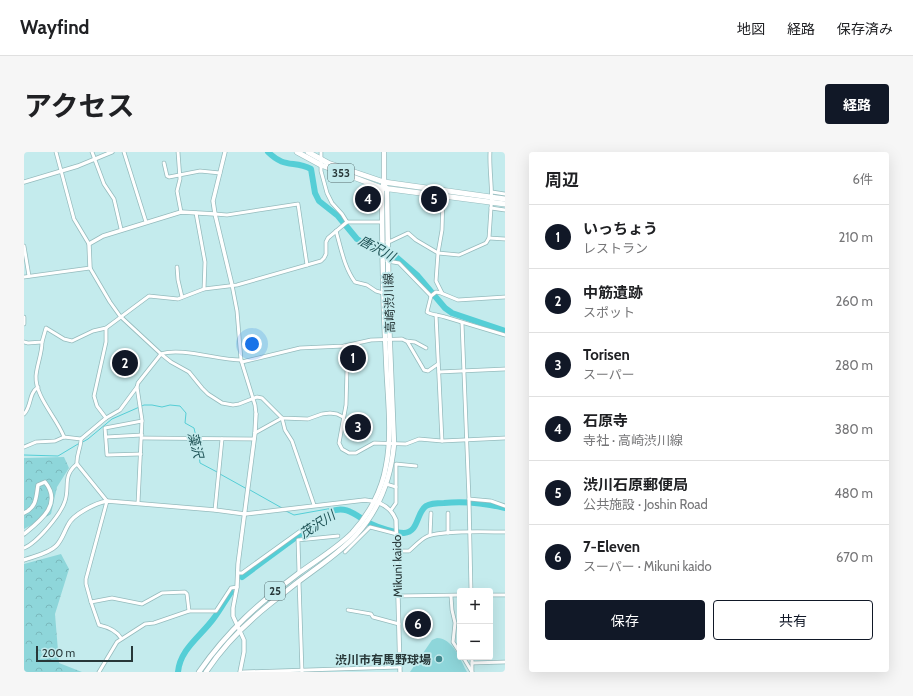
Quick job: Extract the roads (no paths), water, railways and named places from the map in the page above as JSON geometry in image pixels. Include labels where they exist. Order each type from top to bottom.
[{"type":"highway","name":"353","points":[[297,152],[321,166],[385,189]]},
{"type":"highway","name":"353","points":[[308,152],[320,159],[354,173],[384,182]]},
{"type":"highway","points":[[384,182],[492,200],[505,204]]},
{"type":"highway","points":[[385,189],[443,196],[492,200],[505,199]]},
{"type":"main road","name":"25","points":[[384,152],[384,182]]},
{"type":"main road","name":"高崎渋川線","points":[[384,182],[387,242],[385,249]]},
{"type":"main road","name":"高崎渋川線","points":[[385,189],[382,222],[386,258],[391,444]]},
{"type":"main road","name":"25","points":[[206,672],[240,631],[269,604],[344,547],[356,536],[386,484],[392,462],[391,444]]},
{"type":"main road","name":"25","points":[[376,502],[391,444]]},
{"type":"main road","name":"25","points":[[199,672],[221,642],[237,624],[265,598],[348,536],[365,520]]},
{"type":"street","points":[[56,152],[74,219],[89,244],[90,268],[120,316],[161,354],[188,372],[202,388],[222,403],[232,405],[257,397],[262,398],[282,418],[285,430],[292,441],[314,505]]},
{"type":"street","points":[[92,152],[104,184],[114,199],[121,229]]},
{"type":"street","points":[[24,182],[96,160],[112,152]]},
{"type":"street","points":[[124,152],[146,222]]},
{"type":"street","points":[[178,152],[180,183],[177,191],[181,212]]},
{"type":"street","points":[[225,152],[214,201],[215,214],[237,311],[241,361],[256,414],[237,588],[233,608],[234,616],[244,644],[240,672]]},
{"type":"street","points":[[321,152],[321,171],[332,204],[342,214],[347,222]]},
{"type":"street","points":[[387,242],[391,242],[408,233],[416,240],[438,253],[449,255],[462,254],[486,243],[489,238],[492,200],[490,152]]},
{"type":"street","points":[[164,163],[167,176],[171,177],[200,171],[220,173]]},
{"type":"street","points":[[492,200],[505,194]]},
{"type":"street","points":[[442,293],[436,281],[438,253],[442,230],[443,196]]},
{"type":"street","points":[[492,200],[505,210]]},
{"type":"street","points":[[89,244],[103,236],[121,229],[181,212],[227,215],[298,204],[307,265]]},
{"type":"street","points":[[196,213],[205,262],[204,289]]},
{"type":"street","points":[[64,437],[38,387],[36,376],[46,328],[64,339],[72,340],[93,331],[106,328],[120,316],[149,296],[178,298],[204,289],[256,280],[321,261],[326,254],[326,240],[347,222],[382,222]]},
{"type":"street","points":[[336,231],[342,256],[349,275],[355,282],[367,285],[376,291],[386,293]]},
{"type":"street","points":[[489,238],[505,240]]},
{"type":"street","points":[[24,246],[29,276]]},
{"type":"street","points":[[386,258],[399,263],[431,296]]},
{"type":"street","points":[[177,267],[182,297]]},
{"type":"street","points":[[24,277],[90,268]]},
{"type":"street","points":[[505,297],[458,300],[436,292],[431,296],[426,312],[505,334]]},
{"type":"street","points":[[436,315],[442,441]]},
{"type":"street","points":[[24,317],[24,324]]},
{"type":"street","points":[[462,323],[471,588]]},
{"type":"street","points":[[106,328],[106,342],[94,396],[97,406],[106,418]]},
{"type":"street","points":[[24,447],[36,442],[55,441],[64,437],[81,439],[106,418],[120,410],[161,354],[177,352],[241,361],[300,348],[344,346],[371,340],[402,339],[407,342],[424,370],[428,370],[438,364]]},
{"type":"street","points":[[24,342],[42,342]]},
{"type":"street","points":[[407,342],[415,342],[426,348]]},
{"type":"street","points":[[344,346],[347,369],[346,405],[339,443],[342,449],[350,453],[356,453],[374,443],[406,444],[419,439],[442,441],[505,438]]},
{"type":"street","points":[[439,372],[505,369]]},
{"type":"street","points":[[24,414],[29,407],[34,389],[38,387]]},
{"type":"street","points":[[136,387],[142,421],[138,503]]},
{"type":"street","points":[[255,433],[282,418],[309,419],[322,414],[330,413],[343,417]]},
{"type":"street","points":[[141,454],[107,454],[105,428],[142,421]]},
{"type":"street","points":[[106,437],[254,439]]},
{"type":"street","points":[[24,548],[36,541],[63,508],[66,500],[67,477],[69,472],[77,464],[81,439]]},
{"type":"street","points":[[215,510],[222,439]]},
{"type":"street","points":[[77,464],[107,501]]},
{"type":"street","points":[[24,560],[51,550],[60,541],[68,523],[72,518],[99,503],[107,501],[245,514],[365,500],[376,502],[391,510],[396,503],[396,464],[416,466]]},
{"type":"street","points":[[24,513],[33,507],[37,496],[38,485],[45,482],[52,493],[53,498],[48,509],[39,522],[24,534]]},
{"type":"street","points":[[386,484],[396,487]]},
{"type":"street","points":[[469,499],[491,501],[505,506]]},
{"type":"street","points":[[107,501],[86,579],[86,584],[100,625],[110,627],[120,635],[121,638]]},
{"type":"street","name":"Mikuni kaido","points":[[391,510],[396,520],[397,529],[400,672]]},
{"type":"street","points":[[430,535],[431,513]]},
{"type":"street","points":[[448,513],[448,533]]},
{"type":"street","points":[[238,573],[242,573],[317,519]]},
{"type":"street","points":[[345,552],[370,527],[397,534]]},
{"type":"street","points":[[398,551],[410,551],[424,538],[430,535],[448,533],[505,532]]},
{"type":"street","points":[[299,573],[298,540],[338,536]]},
{"type":"street","points":[[299,581],[302,671]]},
{"type":"street","points":[[99,672],[121,638],[145,624],[154,623],[189,611],[216,611],[230,588],[237,588]]},
{"type":"street","points":[[91,602],[112,598],[142,604],[162,593],[185,592],[187,594],[189,611]]},
{"type":"street","points":[[398,596],[457,595]]},
{"type":"street","points":[[493,595],[505,595]]},
{"type":"street","points":[[451,596],[455,623],[453,642],[457,648]]},
{"type":"street","points":[[348,610],[371,614],[373,617],[399,624]]},
{"type":"street","points":[[464,660],[472,672]]},
{"type":"street","points":[[472,672],[472,663],[505,662]]},
{"type":"street","points":[[364,667],[364,672]]},
{"type":"street","points":[[243,672],[400,667]]},
{"type":"waterway","name":"唐沢川","points":[[268,152],[280,161],[305,166],[311,169],[315,193],[319,201],[338,216],[357,239],[371,247],[395,256],[417,275],[445,308],[452,313],[505,331]]},
{"type":"waterway","name":"藻沢","points":[[81,443],[112,419],[144,405],[162,407],[170,405],[180,406],[186,413],[185,423],[194,428],[196,437]]},
{"type":"waterway","name":"藻沢","points":[[197,440],[200,463],[217,472]]},
{"type":"waterway","name":"藻沢","points":[[24,455],[58,456],[78,444]]},
{"type":"waterway","name":"藻沢","points":[[220,474],[247,489]]},
{"type":"waterway","name":"藻沢","points":[[250,490],[282,508]]},
{"type":"waterway","name":"茂沢川","points":[[242,577],[330,512],[336,510],[347,510],[378,527],[404,533],[409,532],[415,526],[420,513],[430,504],[467,502],[505,508]]},
{"type":"waterway","name":"藻沢","points":[[286,511],[294,515],[333,508],[335,510]]},
{"type":"waterway","name":"茂沢川","points":[[178,672],[183,656],[192,643],[209,625],[231,592]]},
{"type":"place","name":"石原寺","points":[[368,199]]},
{"type":"place","name":"渋川石原郵便局","points":[[434,199]]},
{"type":"place","name":"いっちょう","points":[[353,358]]},
{"type":"place","name":"中筋遺跡","points":[[125,363]]},
{"type":"place","name":"Torisen","points":[[358,427]]},
{"type":"place","name":"7-Eleven","points":[[418,624]]},
{"type":"place","name":"渋川市有馬野球場","points":[[439,659]]}]
